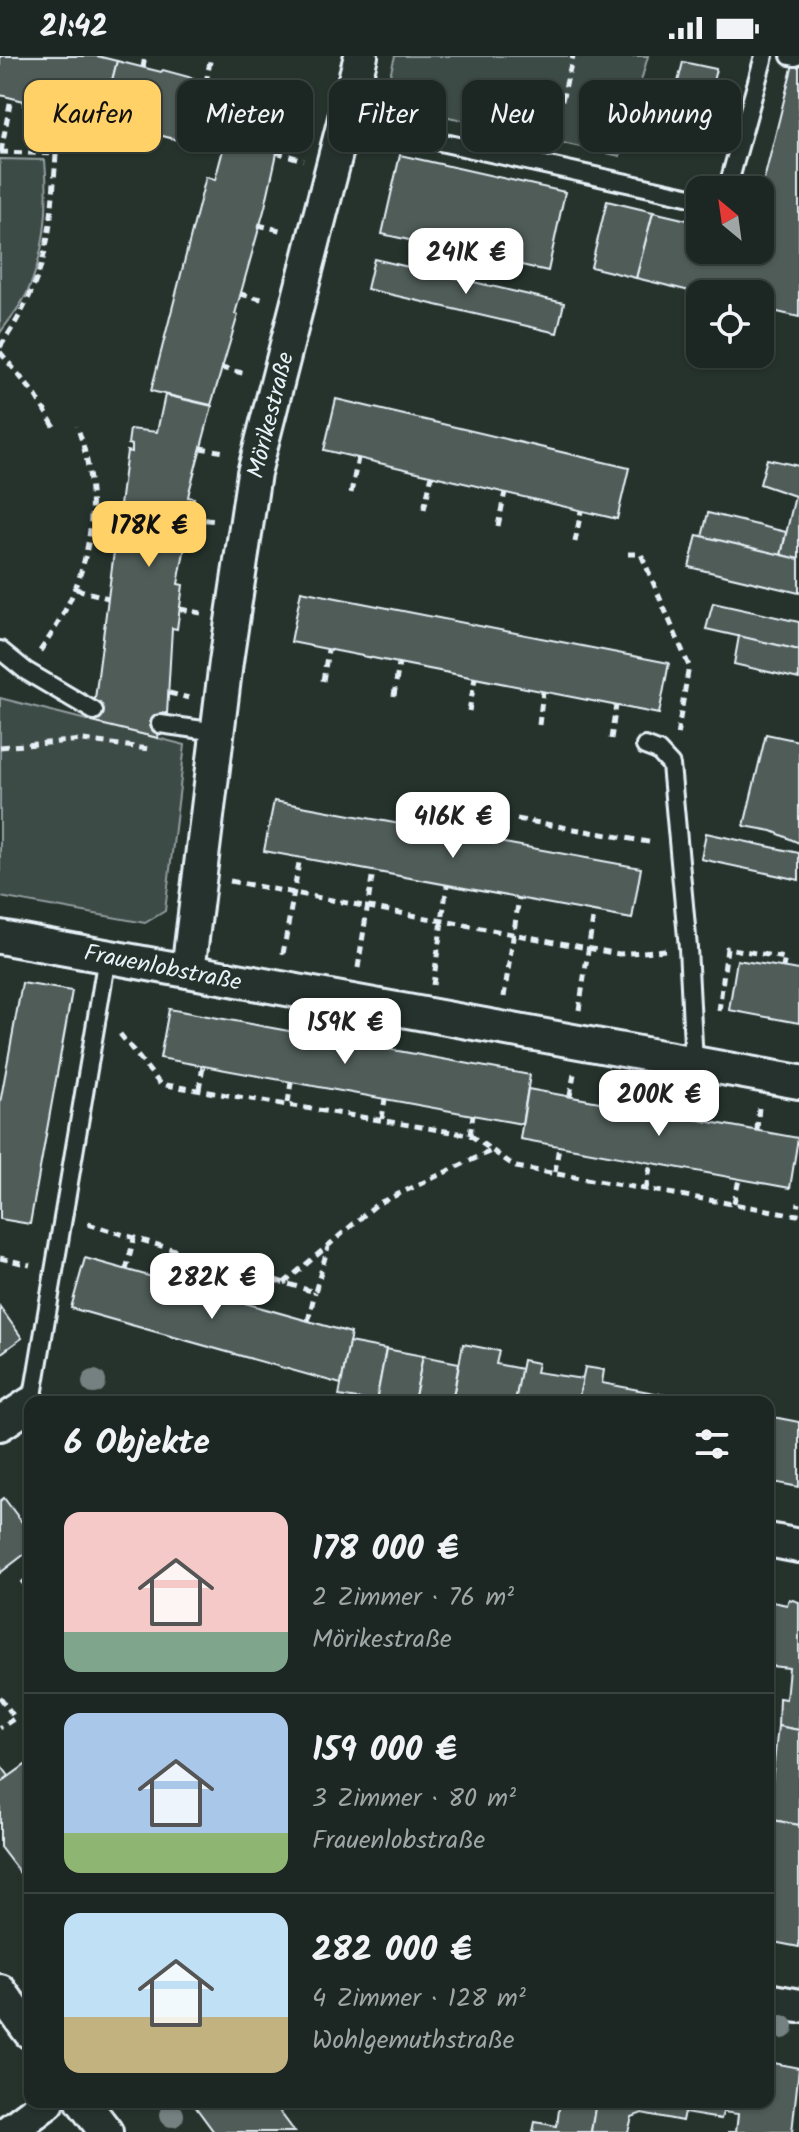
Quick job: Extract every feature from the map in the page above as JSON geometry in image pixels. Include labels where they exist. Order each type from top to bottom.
[{"type":"street","name":"Mörikestraße","points":[[355,80],[361,56]]},
{"type":"street","name":"Mörikestraße","points":[[188,971],[217,732],[254,473],[336,152]]},
{"type":"street","name":"Frauenlobstraße","points":[[0,937],[799,1082]]},
{"type":"street","points":[[0,1424],[24,1408]]},
{"type":"street","points":[[774,1541],[799,1546]]},
{"type":"street","points":[[0,1991],[24,2024]]},
{"type":"street","points":[[774,2001],[799,2006]]},
{"type":"street","points":[[8,2132],[40,2108]]},
{"type":"street","points":[[88,2108],[106,2132]]},
{"type":"lane","points":[[731,176],[764,56]]},
{"type":"lane","points":[[446,143],[686,196]]},
{"type":"lane","points":[[0,650],[26,671],[94,711]]},
{"type":"lane","points":[[160,724],[217,732]]},
{"type":"lane","points":[[645,746],[658,751],[671,765],[688,948],[694,1063]]},
{"type":"lane","points":[[32,1396],[107,957]]},
{"type":"path","points":[[143,68],[145,56]]},
{"type":"path","points":[[207,80],[211,56]]},
{"type":"path","points":[[546,165],[573,56]]},
{"type":"path","points":[[11,98],[1,152],[55,154],[52,228],[44,263],[26,309],[0,349],[36,396],[55,428]]},
{"type":"path","points":[[276,152],[304,160]]},
{"type":"path","points":[[258,225],[285,231]]},
{"type":"path","points":[[240,294],[267,300]]},
{"type":"path","points":[[221,368],[248,374]]},
{"type":"path","points":[[26,671],[63,620],[84,571],[94,511],[89,459],[77,426]]},
{"type":"path","points":[[200,448],[230,453]]},
{"type":"path","points":[[351,493],[358,458]]},
{"type":"path","points":[[424,509],[432,475]]},
{"type":"path","points":[[498,526],[505,492]]},
{"type":"path","points":[[94,511],[119,511]]},
{"type":"path","points":[[575,542],[581,511]]},
{"type":"path","points":[[191,518],[217,521]]},
{"type":"path","points":[[628,554],[641,554],[689,666],[671,765]]},
{"type":"path","points":[[76,589],[108,598]]},
{"type":"path","points":[[180,609],[206,614]]},
{"type":"path","points":[[323,681],[328,650]]},
{"type":"path","points":[[394,696],[399,663]]},
{"type":"path","points":[[469,711],[475,678]]},
{"type":"path","points":[[539,725],[543,691]]},
{"type":"path","points":[[169,693],[194,699]]},
{"type":"path","points":[[611,739],[616,705]]},
{"type":"path","points":[[0,747],[83,740],[159,750]]},
{"type":"path","points":[[517,819],[679,848]]},
{"type":"path","points":[[282,959],[300,857]]},
{"type":"path","points":[[357,973],[373,871]]},
{"type":"path","points":[[225,880],[619,954],[688,948]]},
{"type":"path","points":[[433,986],[447,885]]},
{"type":"path","points":[[504,998],[519,898]]},
{"type":"path","points":[[579,1011],[594,912]]},
{"type":"path","points":[[718,1021],[727,948],[785,958],[783,967]]},
{"type":"path","points":[[100,1008],[160,1084],[470,1135],[516,1167],[797,1215],[799,1203]]},
{"type":"path","points":[[199,1089],[203,1066]]},
{"type":"path","points":[[570,1096],[574,1069]]},
{"type":"path","points":[[288,1103],[291,1082]]},
{"type":"path","points":[[664,1113],[667,1086]]},
{"type":"path","points":[[382,1119],[385,1099]]},
{"type":"path","points":[[757,1130],[760,1102]]},
{"type":"path","points":[[470,1135],[473,1115]]},
{"type":"path","points":[[555,1172],[559,1146]]},
{"type":"path","points":[[284,1283],[377,1204],[492,1150]]},
{"type":"path","points":[[646,1189],[651,1163]]},
{"type":"path","points":[[734,1203],[739,1179]]},
{"type":"path","points":[[64,1216],[315,1292]]},
{"type":"path","points":[[126,1270],[134,1239]]},
{"type":"path","points":[[308,1321],[328,1247]]},
{"type":"path","points":[[217,1295],[224,1266]]},
{"type":"path","points":[[0,1697],[15,1718],[0,1728]]},
{"type":"shaded area","points":[[395,56],[648,56],[641,80],[579,80],[579,147],[563,143],[563,80],[462,80],[462,120],[446,116],[446,80],[389,80]]},
{"type":"shaded area","points":[[0,159],[45,160],[47,193],[45,226],[34,275],[22,302],[0,333]]},
{"type":"shaded area","points":[[0,698],[185,745],[165,911],[145,923],[0,897]]},
{"type":"building","points":[[0,56],[97,56],[117,61],[112,80],[24,80],[24,101],[0,95]]},
{"type":"building","points":[[795,56],[799,56],[799,317],[774,311],[774,280],[686,280],[686,290],[636,278],[653,212],[686,220],[686,264],[774,264],[774,176],[765,176]]},
{"type":"building","points":[[117,61],[200,80],[177,80],[177,140],[161,136],[161,80],[112,80]]},
{"type":"building","points":[[683,62],[716,69],[713,80],[678,80]]},
{"type":"building","points":[[222,152],[277,152],[235,314],[238,315],[211,405],[151,391],[206,177],[215,180]]},
{"type":"building","points":[[400,155],[565,192],[548,271],[382,234]]},
{"type":"building","points":[[607,201],[653,212],[636,278],[591,267]]},
{"type":"building","points":[[374,259],[564,303],[557,333],[367,289]]},
{"type":"building","points":[[165,395],[212,406],[188,497],[194,498],[178,584],[183,585],[177,629],[172,628],[167,714],[161,713],[158,738],[92,722],[127,451],[132,452],[132,445],[128,444],[130,429],[157,432]]},
{"type":"building","points":[[336,399],[629,468],[617,519],[324,450]]},
{"type":"building","points":[[767,459],[799,466],[799,559],[781,555],[795,496],[760,484]]},
{"type":"building","points":[[708,513],[786,532],[781,555],[702,537]]},
{"type":"building","points":[[697,535],[799,559],[799,593],[689,567]]},
{"type":"building","points":[[301,591],[669,663],[659,714],[291,642]]},
{"type":"building","points":[[713,603],[799,622],[799,650],[706,629]]},
{"type":"building","points":[[739,636],[799,650],[799,679],[734,664]]},
{"type":"building","points":[[766,734],[799,741],[799,843],[772,831],[744,826]]},
{"type":"building","points":[[274,801],[641,868],[632,919],[264,851]]},
{"type":"building","points":[[706,833],[799,853],[799,880],[701,859]]},
{"type":"building","points":[[737,960],[799,970],[799,1023],[729,1010]]},
{"type":"building","points":[[22,983],[72,991],[30,1224],[0,1219],[0,1103]]},
{"type":"building","points":[[169,1009],[530,1075],[522,1124],[160,1058]]},
{"type":"building","points":[[528,1089],[798,1138],[790,1188],[520,1139]]},
{"type":"building","points":[[85,1258],[351,1333],[341,1384],[71,1308]]},
{"type":"building","points":[[0,1307],[22,1338],[0,1354]]},
{"type":"building","points":[[349,1342],[386,1349],[377,1396],[339,1396]]},
{"type":"building","points":[[463,1344],[499,1351],[496,1364],[522,1369],[516,1396],[453,1396]]},
{"type":"building","points":[[386,1349],[423,1356],[415,1396],[377,1396]]},
{"type":"building","points":[[423,1356],[459,1363],[453,1396],[415,1396]]},
{"type":"building","points":[[523,1360],[538,1363],[536,1372],[583,1379],[579,1396],[516,1396]]},
{"type":"building","points":[[585,1367],[604,1370],[602,1383],[660,1394],[660,1396],[579,1396]]},
{"type":"building","points":[[774,1417],[799,1422],[799,1487],[774,1482]]},
{"type":"building","points":[[4,1498],[24,1525],[24,1555],[0,1573],[0,1501]]},
{"type":"building","points":[[789,1599],[799,1602],[799,1730],[778,1726],[779,1698],[786,1699],[789,1668],[774,1666],[774,1602],[787,1605]]},
{"type":"building","points":[[778,1726],[799,1730],[799,1825],[774,1820],[774,1763]]},
{"type":"building","points":[[0,1764],[9,1776],[0,1783]]},
{"type":"building","points":[[24,1766],[24,1878],[0,1847],[0,1783]]},
{"type":"building","points":[[774,1820],[799,1825],[799,1947],[774,1942]]},
{"type":"building","points":[[774,2063],[799,2068],[792,2132],[736,2132],[738,2114],[723,2112],[721,2119],[684,2113],[685,2108],[774,2108]]},
{"type":"building","points":[[196,2108],[277,2108],[295,2132],[214,2132]]},
{"type":"building","points":[[559,2108],[595,2108],[591,2132],[533,2132],[535,2122],[557,2126]]},
{"type":"building","points":[[595,2108],[685,2108],[682,2121],[642,2113],[632,2117],[628,2132],[591,2132]]}]
